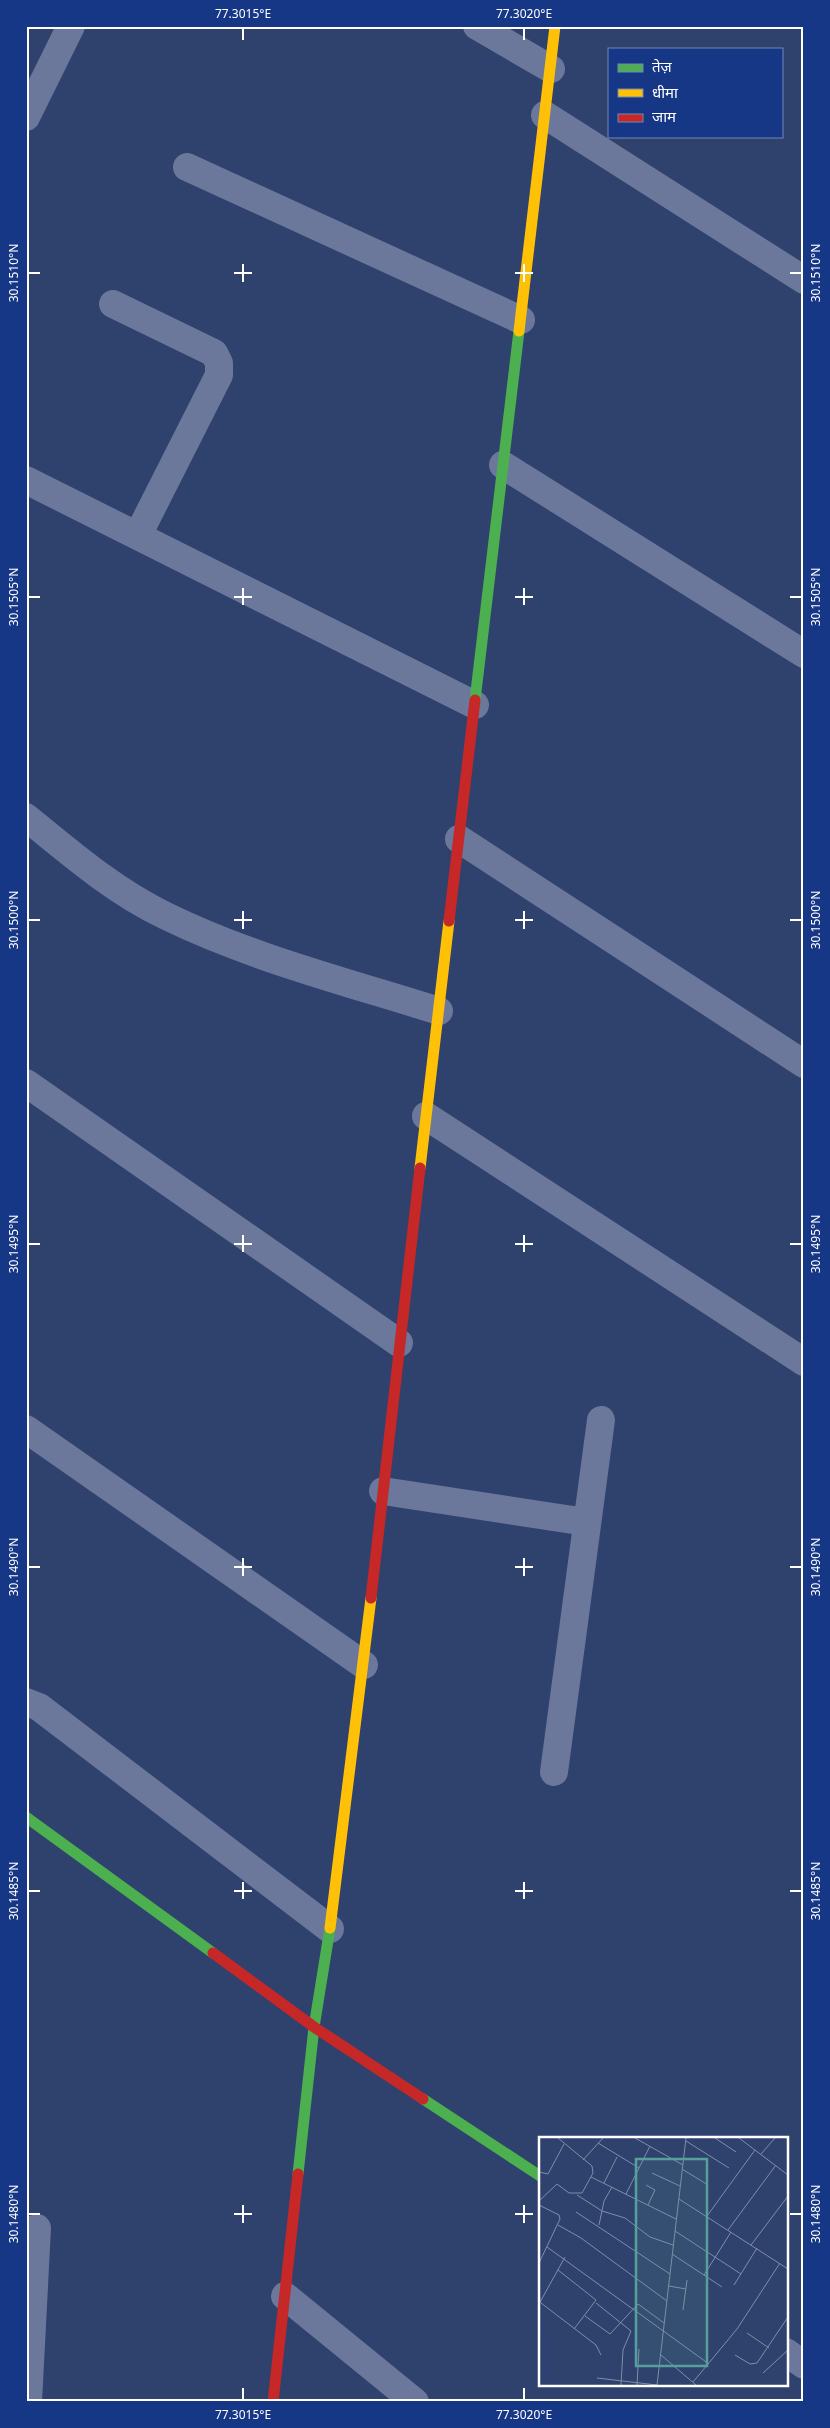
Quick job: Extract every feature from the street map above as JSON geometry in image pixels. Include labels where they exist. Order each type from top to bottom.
[{"type":"street","points":[[29,106],[71,26]]},
{"type":"street","points":[[476,26],[550,69]]},
{"type":"street","points":[[273,2402],[314,2027],[330,1929],[364,1665],[399,1343],[556,26]]},
{"type":"street","points":[[545,114],[804,280]]},
{"type":"street","points":[[187,167],[521,320]]},
{"type":"street","points":[[113,304],[214,353],[219,363],[219,375],[138,535]]},
{"type":"street","points":[[503,465],[804,654]]},
{"type":"street","points":[[26,480],[475,705]]},
{"type":"street","points":[[26,817],[96,874],[165,916],[252,952],[439,1011]]},
{"type":"street","points":[[459,839],[804,1064]]},
{"type":"street","points":[[26,1083],[399,1343]]},
{"type":"street","points":[[426,1116],[802,1356]]},
{"type":"street","points":[[554,1772],[601,1420]]},
{"type":"street","points":[[26,1429],[364,1665]]},
{"type":"street","points":[[383,1491],[586,1522]]},
{"type":"street","points":[[26,1702],[47,1713],[330,1929]]},
{"type":"street","points":[[26,1817],[314,2027],[539,2175]]},
{"type":"street","points":[[28,2402],[37,2228]]},
{"type":"street","points":[[285,2296],[415,2402]]},
{"type":"street","points":[[788,2353],[804,2365]]},
{"type":"traffic: fast","points":[[475,700],[519,331]]},
{"type":"traffic: fast","points":[[26,1817],[213,1953]]},
{"type":"traffic: fast","points":[[298,2174],[314,2027],[330,1928]]},
{"type":"traffic: fast","points":[[423,2099],[539,2175]]},
{"type":"traffic: slow","points":[[519,331],[555,26]]},
{"type":"traffic: slow","points":[[420,1168],[449,921]]},
{"type":"traffic: slow","points":[[330,1928],[371,1598]]},
{"type":"traffic: jam","points":[[449,921],[475,700]]},
{"type":"traffic: jam","points":[[371,1598],[420,1168]]},
{"type":"traffic: jam","points":[[213,1953],[314,2027],[423,2099]]},
{"type":"traffic: jam","points":[[273,2402],[298,2174]]}]
